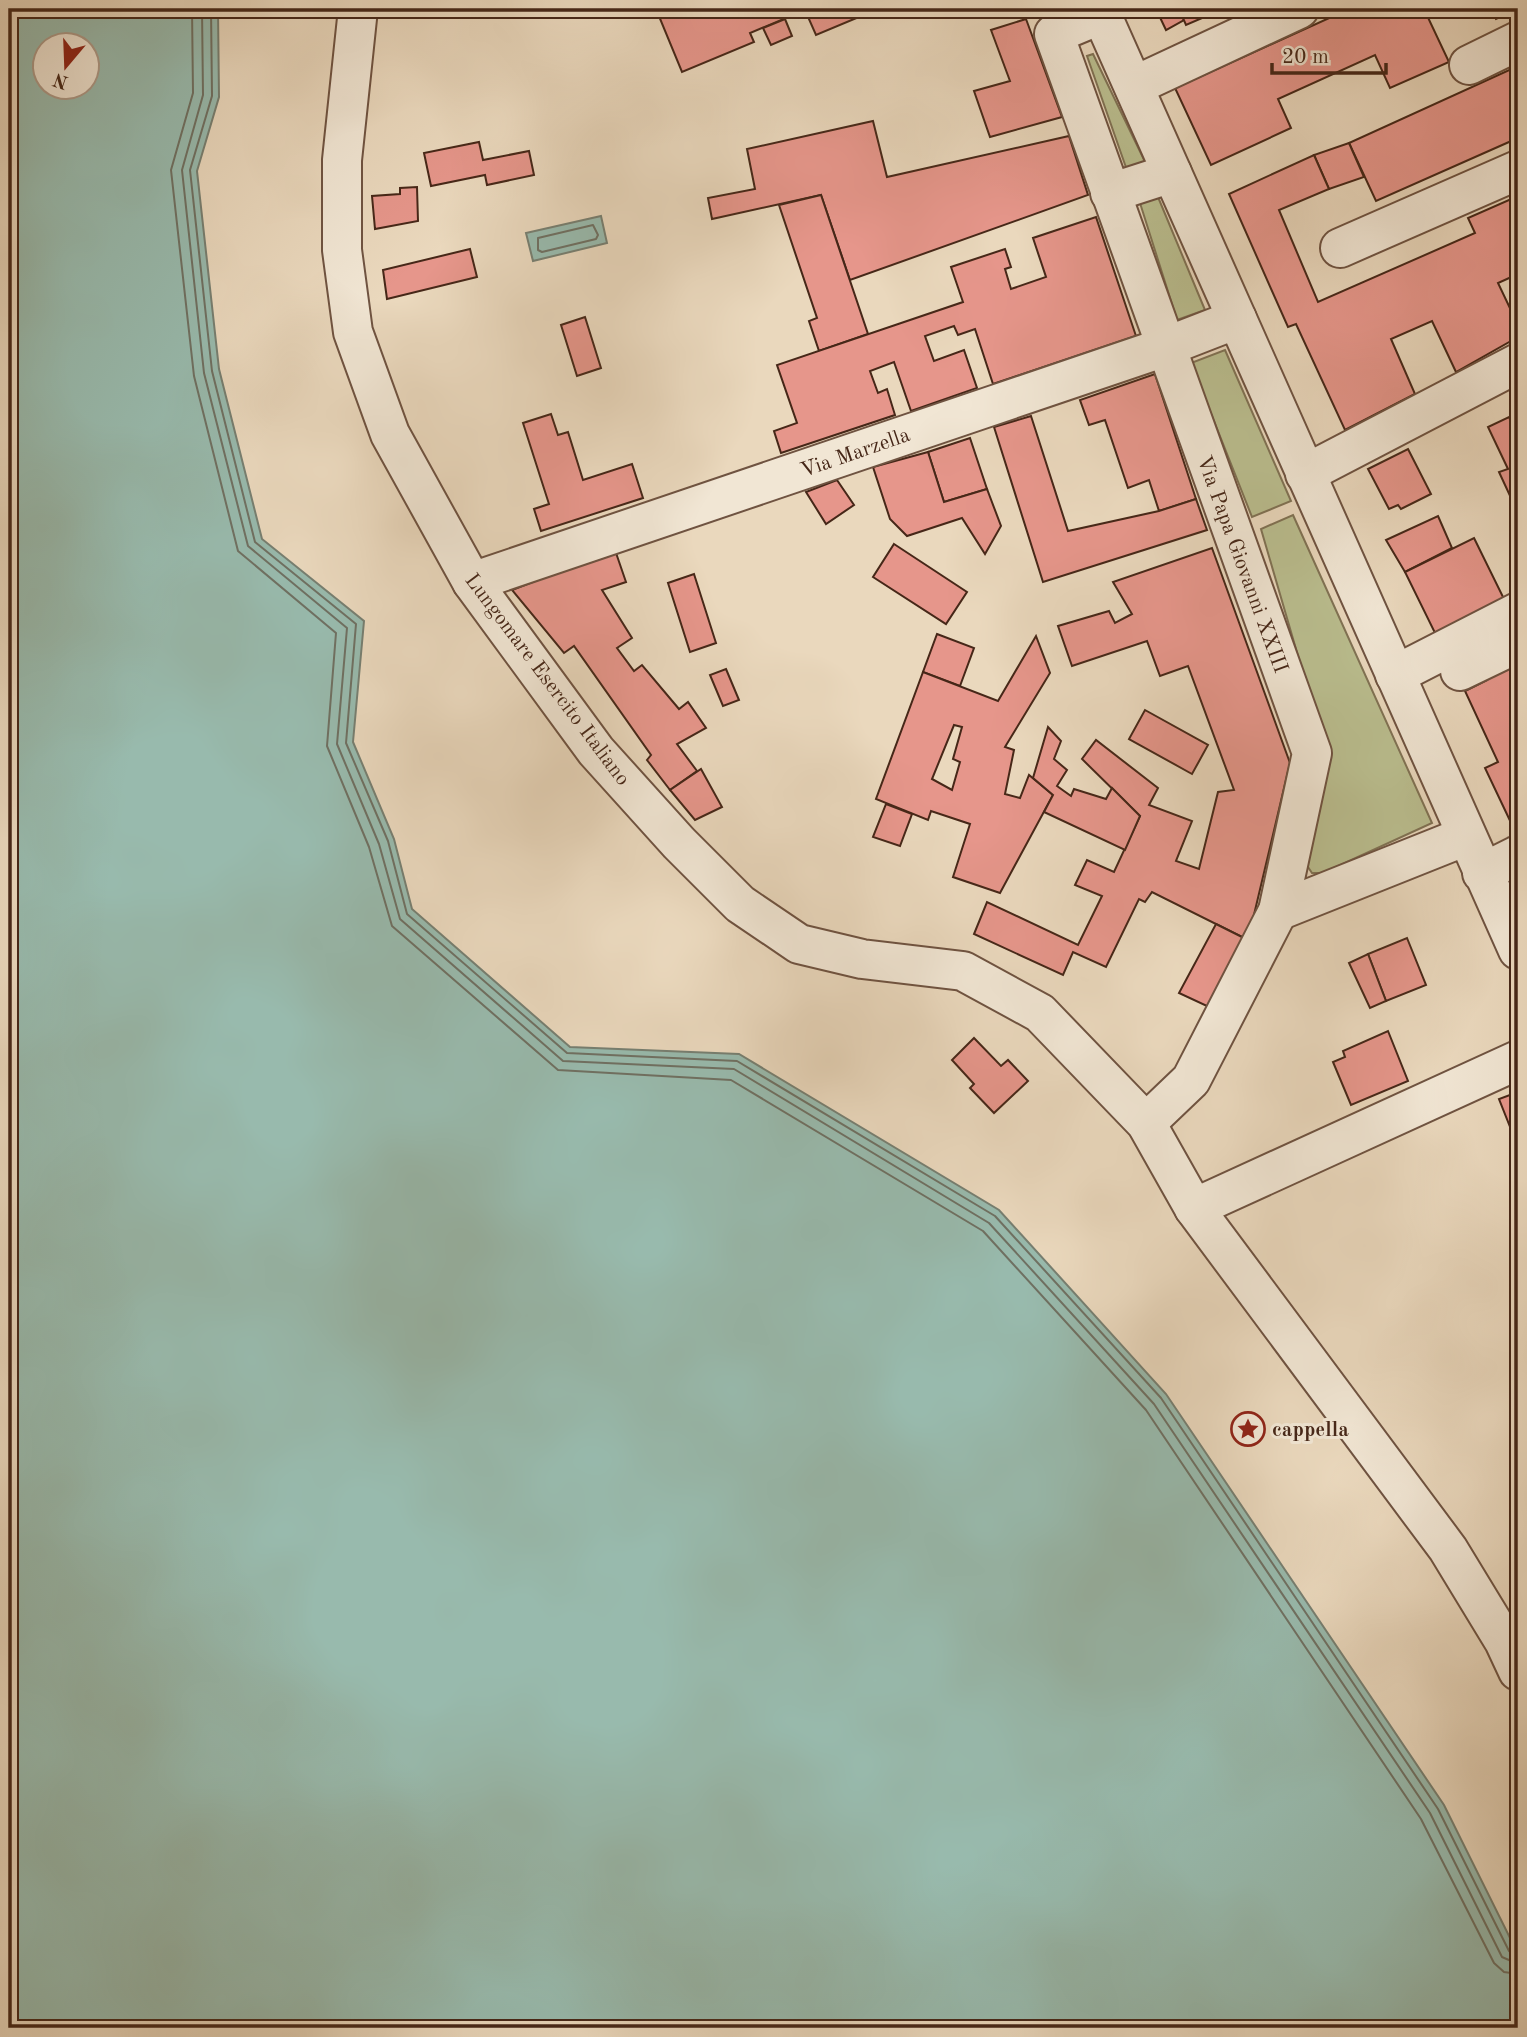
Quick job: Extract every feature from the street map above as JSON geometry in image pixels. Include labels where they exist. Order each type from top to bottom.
[{"type":"street","name":"Lungomare Esercito Italiano","points":[[358,9],[342,160],[342,250],[353,332],[390,435],[472,582],[596,751],[678,843],[740,904],[799,944],[862,959],[964,971],[1040,1013],[1146,1123],[1194,1208],[1448,1549],[1504,1641],[1518,1671]]},
{"type":"street","points":[[1134,86],[1299,9]]},
{"type":"street","name":"Via Papa Giovanni XXIII","points":[[1146,1123],[1191,1080],[1278,911],[1312,753],[1054,34],[1101,11],[1518,950]]},
{"type":"street","points":[[1469,65],[1518,41]]},
{"type":"street","points":[[1340,248],[1518,170]]},
{"type":"street","points":[[1110,193],[1172,173]]},
{"type":"street","name":"Via Marzella","points":[[472,582],[1165,347],[1237,319]]},
{"type":"street","points":[[1305,474],[1518,363]]},
{"type":"street","points":[[1400,687],[1518,612]]},
{"type":"street","points":[[1400,687],[1518,643]]},
{"type":"street","points":[[1278,911],[1466,836]]},
{"type":"street","points":[[1482,873],[1518,855]]},
{"type":"street","points":[[1194,1208],[1518,1060]]},
{"type":"green space","points":[[1093,54],[1148,168],[1129,176],[1087,56]]},
{"type":"green space","points":[[1158,197],[1205,310],[1177,320],[1140,203]]},
{"type":"green space","points":[[1225,350],[1291,501],[1252,517],[1191,363]]},
{"type":"green space","points":[[1293,515],[1432,823],[1323,873],[1312,873],[1306,864],[1326,752],[1261,529]]},
{"type":"water","points":[[9,9],[218,9],[219,97],[197,171],[219,369],[262,539],[364,621],[353,742],[394,839],[412,909],[570,1047],[739,1054],[999,1210],[1166,1394],[1444,1805],[1518,1954],[1518,2028],[9,2028]]},
{"type":"water","points":[[601,216],[607,243],[533,261],[526,233]]},
{"type":"building","points":[[656,9],[878,9],[816,35],[805,10],[750,33],[754,42],[682,72]]},
{"type":"building","points":[[1156,9],[1179,9],[1184,20],[1166,30]]},
{"type":"building","points":[[1179,9],[1223,9],[1186,25]]},
{"type":"building","points":[[1349,9],[1424,9],[1449,62],[1390,88],[1375,55],[1278,99],[1291,128],[1211,165],[1175,88]]},
{"type":"building","points":[[1492,9],[1518,9],[1496,19]]},
{"type":"building","points":[[785,19],[792,36],[771,45],[763,28]]},
{"type":"building","points":[[1026,19],[1062,117],[990,137],[974,91],[1010,81],[991,30]]},
{"type":"building","points":[[1518,66],[1518,138],[1376,201],[1349,143]]},
{"type":"building","points":[[873,121],[887,177],[1069,136],[1088,195],[850,280],[821,195],[712,219],[708,198],[755,189],[747,149]]},
{"type":"building","points":[[479,142],[483,160],[529,151],[534,175],[487,185],[485,175],[431,186],[424,153]]},
{"type":"building","points":[[1349,143],[1364,177],[1329,189],[1314,155]]},
{"type":"building","points":[[1314,155],[1329,189],[1279,210],[1318,302],[1475,233],[1468,218],[1518,196],[1518,274],[1498,283],[1518,325],[1518,337],[1456,372],[1432,321],[1391,339],[1415,394],[1345,430],[1296,324],[1288,327],[1229,194]]},
{"type":"building","points":[[417,187],[418,221],[375,229],[372,196],[400,194],[400,188]]},
{"type":"building","points":[[821,195],[868,334],[819,351],[809,321],[817,318],[779,205]]},
{"type":"building","points":[[1096,217],[1136,336],[993,384],[975,329],[958,335],[954,326],[925,336],[934,361],[964,350],[977,388],[911,411],[894,362],[870,371],[878,393],[887,389],[895,415],[781,453],[774,431],[797,423],[777,365],[963,302],[951,267],[1005,249],[1011,267],[1005,269],[1011,289],[1046,277],[1033,238]]},
{"type":"building","points":[[470,249],[477,277],[387,299],[383,270]]},
{"type":"building","points":[[585,317],[601,368],[577,376],[561,325]]},
{"type":"building","points":[[1155,374],[1196,499],[1159,511],[1149,480],[1128,488],[1105,420],[1089,425],[1080,400]]},
{"type":"building","points":[[551,414],[558,435],[568,432],[583,480],[632,464],[643,498],[541,531],[534,509],[549,504],[523,423]]},
{"type":"building","points":[[1031,416],[1068,531],[1159,511],[1196,499],[1207,530],[1043,582],[994,427]]},
{"type":"building","points":[[1509,417],[1514,428],[1518,427],[1518,513],[1499,472],[1508,469],[1488,427]]},
{"type":"building","points":[[970,438],[987,489],[944,502],[928,452]]},
{"type":"building","points":[[1408,449],[1431,494],[1401,509],[1398,505],[1389,509],[1368,469]]},
{"type":"building","points":[[928,452],[944,502],[987,489],[1001,526],[985,554],[962,518],[907,536],[890,519],[873,467]]},
{"type":"building","points":[[837,480],[854,505],[826,524],[806,492]]},
{"type":"building","points":[[1438,516],[1452,548],[1405,572],[1386,540]]},
{"type":"building","points":[[1474,538],[1505,601],[1436,635],[1405,572]]},
{"type":"building","points":[[894,544],[967,592],[946,624],[873,577]]},
{"type":"building","points":[[1212,548],[1290,763],[1248,940],[1152,892],[1145,902],[1139,899],[1106,967],[1073,952],[1063,975],[974,934],[987,902],[1078,945],[1102,896],[1075,885],[1087,860],[1114,872],[1140,816],[1082,759],[1096,740],[1158,788],[1149,805],[1192,821],[1176,861],[1199,869],[1218,792],[1234,790],[1188,666],[1160,676],[1147,641],[1072,666],[1058,626],[1109,611],[1115,623],[1132,614],[1113,582]]},
{"type":"building","points":[[615,550],[626,582],[602,590],[632,638],[617,648],[634,671],[642,665],[679,709],[688,702],[706,728],[677,744],[697,771],[670,790],[647,760],[651,755],[574,646],[564,653],[512,590]]},
{"type":"building","points":[[694,574],[716,643],[690,652],[668,583]]},
{"type":"building","points":[[937,634],[974,648],[960,686],[923,672]]},
{"type":"building","points":[[1036,636],[1050,673],[1005,747],[1014,750],[1005,794],[1020,798],[1029,775],[1053,795],[1000,893],[953,877],[970,824],[931,811],[928,820],[876,799],[923,672],[998,701]],"holes":[[[954,725],[962,727],[953,759],[960,762],[952,790],[932,779]]]},
{"type":"building","points":[[1518,653],[1518,824],[1513,827],[1485,768],[1498,762],[1465,691],[1487,680],[1482,670]]},
{"type":"building","points":[[726,669],[739,700],[723,706],[710,675]]},
{"type":"building","points":[[1145,710],[1208,745],[1192,774],[1129,739]]},
{"type":"building","points":[[1048,727],[1061,741],[1054,759],[1067,770],[1057,786],[1071,796],[1074,789],[1106,799],[1112,788],[1140,816],[1125,850],[1044,812],[1053,795],[1033,778]]},
{"type":"building","points":[[701,769],[722,807],[695,820],[670,790]]},
{"type":"building","points":[[886,804],[912,814],[900,846],[873,837]]},
{"type":"building","points":[[1216,924],[1248,940],[1209,1007],[1179,993]]},
{"type":"building","points":[[1407,938],[1426,985],[1386,1001],[1368,954]]},
{"type":"building","points":[[1368,954],[1386,1001],[1370,1008],[1349,963]]},
{"type":"building","points":[[1388,1031],[1408,1081],[1351,1105],[1333,1062],[1345,1057],[1343,1051]]},
{"type":"building","points":[[974,1038],[1001,1066],[1008,1060],[1028,1081],[994,1113],[970,1088],[974,1084],[952,1060]]},
{"type":"building","points":[[1518,1092],[1518,1147],[1499,1099]]},
{"type":"place","name":"cappella","points":[[1248,1429]]}]
